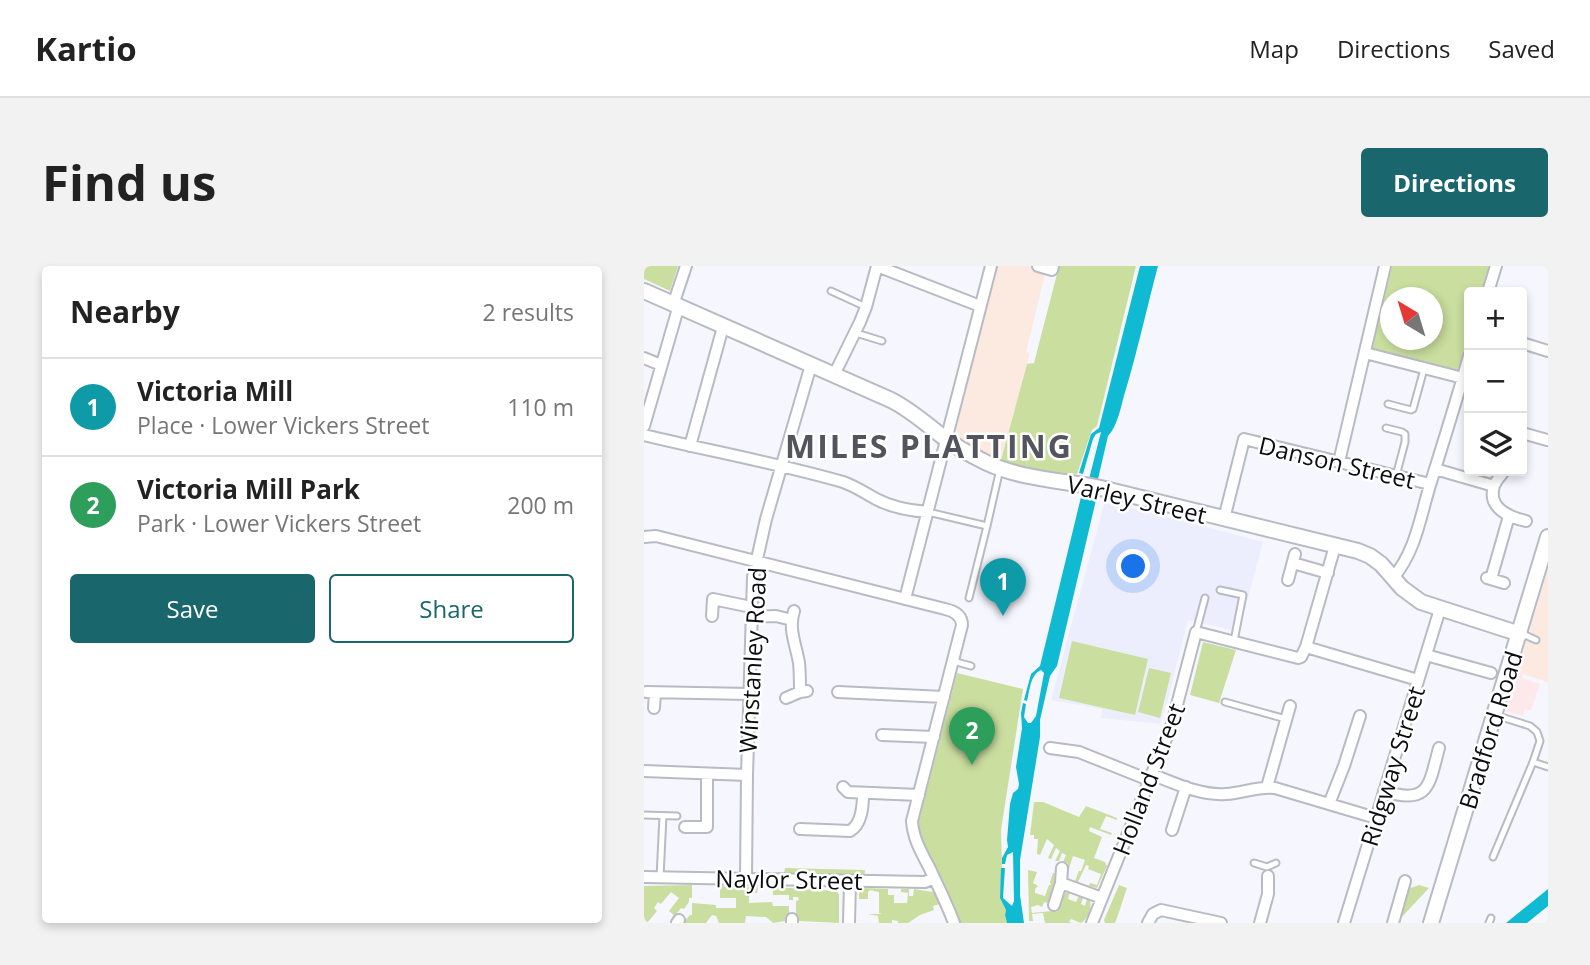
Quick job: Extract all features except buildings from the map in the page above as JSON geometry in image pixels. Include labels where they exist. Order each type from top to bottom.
[{"type":"street","points":[[644,426],[677,312],[675,299],[686,266]]},
{"type":"street","points":[[834,375],[856,333],[877,266],[980,306]]},
{"type":"street","points":[[905,599],[991,266]]},
{"type":"street","points":[[1038,266],[1053,268]]},
{"type":"street","points":[[1339,462],[1385,266]]},
{"type":"street","points":[[1490,287],[1496,266]]},
{"type":"street","name":"Varley Street","points":[[644,291],[900,404],[947,440],[1000,469],[1024,476],[1105,489],[1358,551],[1381,564],[1402,588],[1421,602],[1520,634]]},
{"type":"street","points":[[690,446],[723,327]]},
{"type":"street","points":[[1527,345],[1548,351]]},
{"type":"street","points":[[1365,353],[1463,378]]},
{"type":"street","points":[[644,358],[661,365]]},
{"type":"street","name":"Winstanley Road","points":[[746,878],[751,612],[755,561],[811,365]]},
{"type":"street","points":[[1393,578],[1408,558],[1414,544],[1464,374]]},
{"type":"street","points":[[1527,434],[1547,440]]},
{"type":"street","points":[[644,435],[849,484],[882,502],[928,512]]},
{"type":"street","name":"Danson Street","points":[[1224,519],[1244,439],[1430,484]]},
{"type":"street","points":[[1435,469],[1494,486]]},
{"type":"street","points":[[1501,476],[1494,486],[1496,505],[1501,512],[1526,521]]},
{"type":"street","points":[[1504,583],[1489,578],[1509,516]]},
{"type":"street","points":[[644,537],[656,536],[950,610],[960,617],[962,625],[912,821],[913,833],[954,923]]},
{"type":"street","name":"Bradford Road","points":[[1431,923],[1548,537]]},
{"type":"street","points":[[1196,632],[1298,657],[1303,654],[1335,546]]},
{"type":"street","points":[[1288,580],[1294,559],[1328,573]]},
{"type":"street","points":[[712,617],[713,599],[751,612],[776,616],[793,615],[792,634],[803,692],[786,698]]},
{"type":"street","name":"Ridgway Street","points":[[1345,923],[1440,609]]},
{"type":"street","name":"Holland Street","points":[[1092,923],[1172,724],[1196,632]]},
{"type":"street","points":[[1306,647],[1418,680]]},
{"type":"street","points":[[1426,655],[1491,673]]},
{"type":"street","points":[[654,708],[651,692],[750,694]]},
{"type":"street","points":[[838,692],[944,696]]},
{"type":"street","points":[[1267,787],[1290,706]]},
{"type":"street","points":[[1329,804],[1360,716]]},
{"type":"street","points":[[882,735],[934,737]]},
{"type":"street","points":[[1384,791],[1406,797],[1422,793],[1431,778],[1440,746]]},
{"type":"street","points":[[1050,748],[1079,752],[1203,792],[1220,794],[1267,787],[1376,818]]},
{"type":"street","points":[[644,771],[747,775]]},
{"type":"street","points":[[685,827],[707,827],[708,774]]},
{"type":"street","points":[[842,787],[848,792],[919,795]]},
{"type":"street","points":[[1172,830],[1186,787]]},
{"type":"street","points":[[800,830],[850,831],[859,823],[863,793]]},
{"type":"street","points":[[1054,905],[1061,883],[1062,868]]},
{"type":"street","points":[[1260,923],[1268,871]]},
{"type":"street","name":"Naylor Street","points":[[644,877],[925,882],[934,878]]},
{"type":"street","points":[[1393,923],[1406,878]]},
{"type":"street","points":[[849,923],[850,881]]},
{"type":"street","points":[[1061,883],[1102,898]]},
{"type":"street","points":[[1148,923],[1153,914],[1161,910],[1221,923]]},
{"type":"lane","points":[[831,291],[866,307]]},
{"type":"lane","points":[[856,333],[882,341]]},
{"type":"lane","points":[[1388,404],[1413,409],[1424,368]]},
{"type":"lane","points":[[1386,428],[1405,434],[1396,476]]},
{"type":"lane","points":[[969,598],[1000,469]]},
{"type":"lane","points":[[928,512],[987,526]]},
{"type":"lane","points":[[1220,590],[1243,594],[1234,641]]},
{"type":"lane","points":[[1196,632],[1205,598]]},
{"type":"lane","points":[[1520,634],[1536,640]]},
{"type":"lane","points":[[953,661],[971,666]]},
{"type":"lane","points":[[1225,702],[1286,719]]},
{"type":"lane","points":[[1493,857],[1540,741],[1537,732],[1530,726],[1495,715]]},
{"type":"lane","points":[[1533,762],[1548,767]]},
{"type":"lane","points":[[644,816],[677,816]]},
{"type":"lane","points":[[660,877],[663,816]]},
{"type":"lane","points":[[1254,863],[1268,871],[1276,863]]},
{"type":"shaded area","points":[[997,266],[1047,266],[1026,352],[1030,353],[1001,460],[968,447],[959,439],[956,430]]},
{"type":"shaded area","points":[[1105,501],[1263,542],[1239,632],[1188,620],[1160,724],[1101,718],[1102,709],[1051,700]]},
{"type":"shaded area","points":[[1548,569],[1548,682],[1517,672]]},
{"type":"shaded area","points":[[1517,672],[1523,674],[1522,678],[1540,684],[1531,711],[1525,709],[1523,716],[1505,711]]},
{"type":"green space","points":[[644,266],[678,266],[670,291],[644,279]]},
{"type":"green space","points":[[1059,266],[1136,266],[1097,426],[1092,430],[1077,474],[1031,470],[1001,460],[1027,364],[1034,363]]},
{"type":"green space","points":[[1392,266],[1489,266],[1483,287],[1464,287],[1464,352],[1459,370],[1372,349],[1380,316],[1380,350],[1443,350],[1443,287],[1387,287]]},
{"type":"green space","points":[[1072,641],[1148,659],[1135,715],[1059,698]]},
{"type":"green space","points":[[1203,642],[1236,650],[1219,703],[1190,695]]},
{"type":"green space","points":[[1149,668],[1171,673],[1160,718],[1138,712]]},
{"type":"green space","points":[[957,673],[1023,689],[1001,830],[1000,898],[1006,910],[1007,923],[960,923],[929,858],[920,832],[919,820]]},
{"type":"green space","points":[[1034,802],[1043,802],[1079,817],[1086,806],[1117,818],[1106,816],[1100,829],[1112,833],[1111,835],[1090,827],[1089,831],[1102,837],[1094,858],[1105,862],[1107,866],[1097,888],[1089,886],[1090,883],[1097,885],[1101,874],[1088,869],[1089,866],[1086,865],[1078,882],[1075,881],[1085,860],[1073,856],[1067,875],[1068,863],[1063,862],[1066,855],[1062,853],[1059,861],[1055,861],[1060,851],[1056,848],[1051,859],[1048,858],[1054,845],[1047,839],[1040,855],[1037,854],[1038,839],[1030,835]]},
{"type":"green space","points":[[785,868],[865,870],[864,877],[784,874]]},
{"type":"green space","points":[[1028,870],[1037,872],[1033,883],[1038,886],[1035,893],[1045,896],[1055,873],[1048,903],[1044,902],[1042,907],[1031,907],[1032,913],[1057,912],[1065,893],[1070,892],[1068,899],[1076,902],[1079,896],[1083,898],[1081,904],[1085,906],[1087,899],[1090,901],[1086,919],[1081,923],[1071,919],[1069,922],[1072,923],[1045,923],[1043,913],[1032,914],[1033,921],[1029,921]]},
{"type":"green space","points":[[692,885],[692,898],[689,898],[684,909],[681,908],[675,916],[669,911],[679,898],[671,892],[661,904],[658,902],[654,908],[657,911],[644,923],[644,886]]},
{"type":"green space","points":[[1119,885],[1127,888],[1117,918],[1115,923],[1105,923],[1104,920]]},
{"type":"green space","points":[[1419,885],[1429,888],[1399,920],[1408,886],[1411,888]]},
{"type":"green space","points":[[720,886],[758,887],[757,893],[749,893],[749,903],[772,902],[773,906],[789,906],[789,914],[785,921],[773,923],[766,917],[746,916],[745,923],[719,923],[716,916],[712,915],[706,923],[683,923],[692,915],[692,903],[716,905],[716,908],[736,908],[736,898],[720,898]]},
{"type":"green space","points":[[773,887],[837,891],[839,923],[799,921],[796,915],[798,897],[789,900],[789,895],[773,895]]},
{"type":"green space","points":[[863,888],[888,889],[888,895],[894,895],[894,903],[907,903],[908,893],[901,892],[901,889],[909,889],[909,896],[913,896],[914,889],[933,892],[940,904],[908,923],[892,920],[892,923],[879,923],[878,916],[868,914],[882,914],[879,913],[879,892],[870,890],[868,899],[859,899],[859,891]]},
{"type":"water","points":[[1140,266],[1158,266],[1119,414],[1108,436],[1096,500],[1057,666],[1050,676],[1040,720],[1040,737],[1020,860],[1020,895],[1024,923],[1007,923],[1006,910],[1000,898],[1001,868],[1005,868],[1003,898],[1012,906],[1013,852],[1007,855],[1005,864],[1002,864],[1002,858],[1008,847],[1010,804],[1019,784],[1016,767],[1023,703],[1026,704],[1024,717],[1031,723],[1036,716],[1044,673],[1041,670],[1033,679],[1027,701],[1024,700],[1031,674],[1040,666],[1082,493],[1089,479],[1101,432],[1093,439],[1083,474],[1079,473],[1091,434],[1099,428]]},
{"type":"water","points":[[1548,889],[1548,906],[1527,923],[1506,923]]},
{"type":"place","name":"Victoria Mill","points":[[1003,616]]},
{"type":"place","name":"Victoria Mill Park","points":[[972,765]]},
{"type":"district","name":"MILES PLATTING","points":[[929,445]]}]
